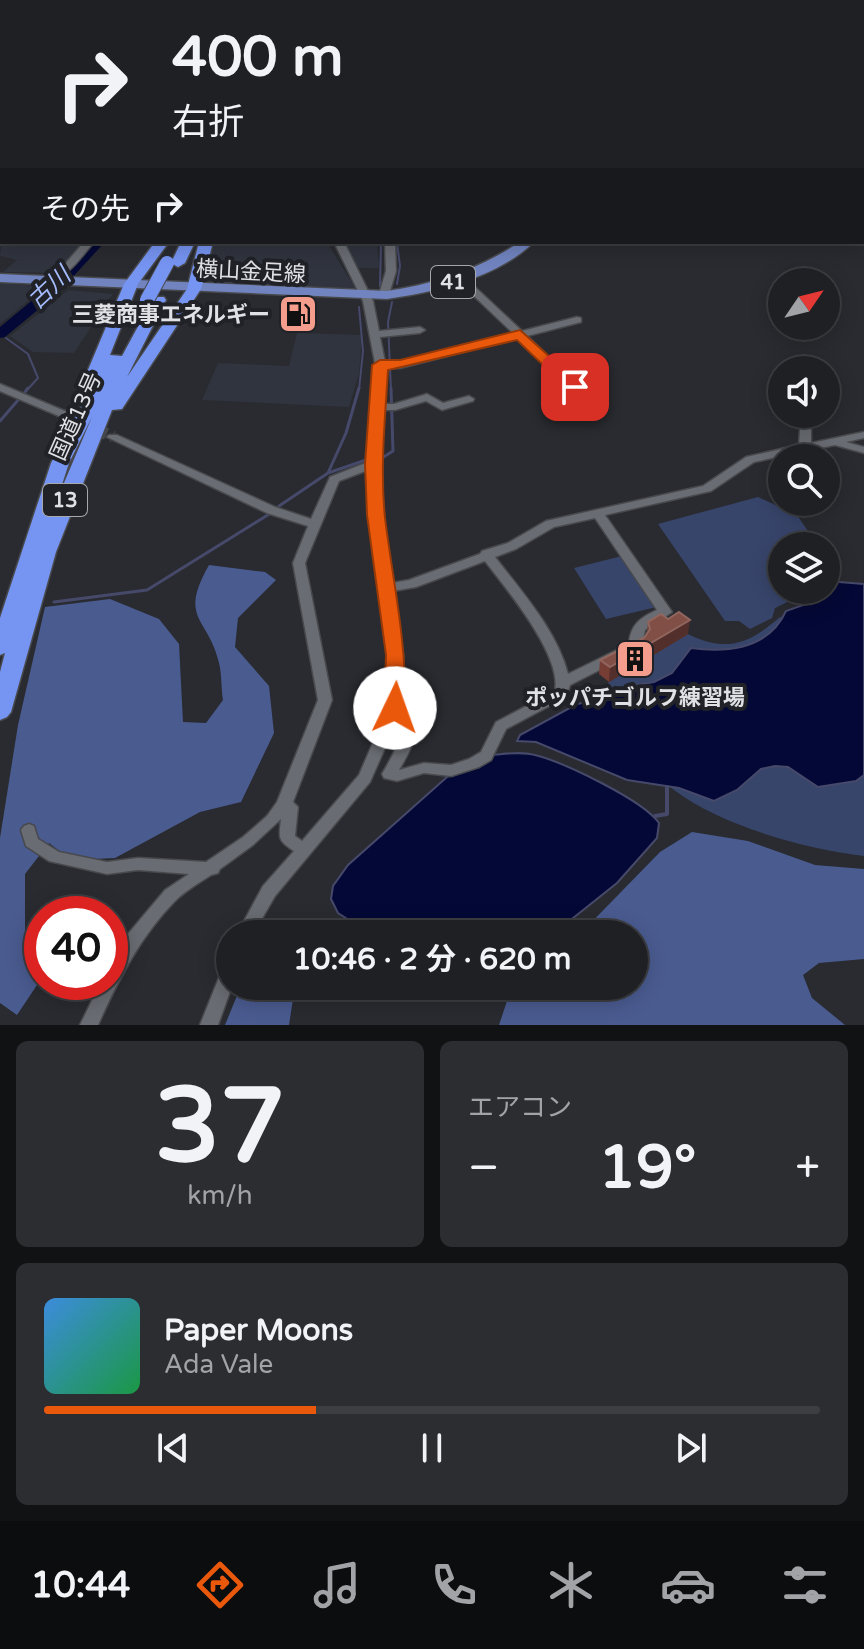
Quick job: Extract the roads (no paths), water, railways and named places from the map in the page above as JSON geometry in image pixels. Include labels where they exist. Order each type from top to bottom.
[{"type":"highway","name":"13","points":[[60,463],[102,350],[131,284],[161,244]]},
{"type":"highway","name":"国道13号","points":[[173,263],[177,244]]},
{"type":"highway","name":"国道13号","points":[[0,648],[60,463],[187,244]]},
{"type":"highway","name":"13","points":[[74,476],[194,289],[205,244]]},
{"type":"highway","name":"国道13号","points":[[0,712],[43,555],[74,476],[153,300]]},
{"type":"main road","name":"横山金足線","points":[[367,294],[459,277],[515,244]]},
{"type":"main road","name":"横山金足線","points":[[131,284],[367,294],[410,292],[494,265],[525,244]]},
{"type":"main road","name":"41","points":[[0,278],[131,284]]},
{"type":"street","points":[[47,279],[61,274],[87,244]]},
{"type":"street","points":[[253,920],[269,891],[365,778],[391,718],[398,679],[376,515],[374,464],[386,407],[384,333],[340,244]]},
{"type":"street","points":[[385,291],[391,271],[390,244]]},
{"type":"street","points":[[459,277],[593,404]]},
{"type":"street","points":[[387,365],[577,320]]},
{"type":"street","points":[[384,333],[420,330]]},
{"type":"street","points":[[0,387],[63,414]]},
{"type":"street","points":[[386,407],[427,397],[442,407],[469,399]]},
{"type":"street","points":[[824,444],[864,435]]},
{"type":"street","points":[[113,437],[271,510],[315,524]]},
{"type":"street","points":[[834,442],[864,450]]},
{"type":"street","points":[[386,588],[411,584],[512,546],[550,524],[707,489],[750,459],[768,455]]},
{"type":"street","points":[[128,950],[171,895],[212,869],[272,820],[284,804],[325,700],[299,563],[334,479],[374,464]]},
{"type":"street","points":[[564,682],[636,646],[637,629],[642,622],[665,612],[598,514]]},
{"type":"street","points":[[391,718],[409,718],[409,728],[408,741],[389,774],[397,776],[424,768],[461,769],[486,756],[501,726],[561,694],[563,671],[553,650],[486,554]]},
{"type":"street","points":[[284,804],[290,807],[287,839],[304,850]]},
{"type":"street","points":[[29,830],[31,842],[55,857],[107,868],[138,864],[212,869]]},
{"type":"street","points":[[89,1025],[101,1000]]},
{"type":"street","points":[[209,1025],[219,1000]]},
{"type":"waterway","name":"古川","points":[[0,334],[52,291],[97,244]]},
{"type":"waterway","points":[[380,286],[381,244]]},
{"type":"waterway","points":[[397,244],[400,266],[397,284]]},
{"type":"waterway","points":[[391,390],[388,322],[392,302]]},
{"type":"waterway","points":[[359,307],[363,351],[359,390]]},
{"type":"waterway","points":[[6,338],[28,354],[38,378],[27,390]]},
{"type":"waterway","points":[[25,392],[28,388]]},
{"type":"waterway","points":[[328,473],[346,433],[359,388]]},
{"type":"waterway","points":[[382,458],[393,451],[391,388]]},
{"type":"waterway","points":[[0,421],[19,399]]},
{"type":"waterway","points":[[328,473],[366,460]]},
{"type":"waterway","points":[[279,506],[328,473]]},
{"type":"waterway","points":[[54,602],[147,590],[271,513]]},
{"type":"waterway","points":[[655,816],[667,814],[667,787]]},
{"type":"tunnel","points":[[63,414],[113,437]]},
{"type":"place","name":"三菱商事エネルギー","points":[[298,314]]},
{"type":"place","name":"ポッパチゴルフ練習場","points":[[635,659]]}]
